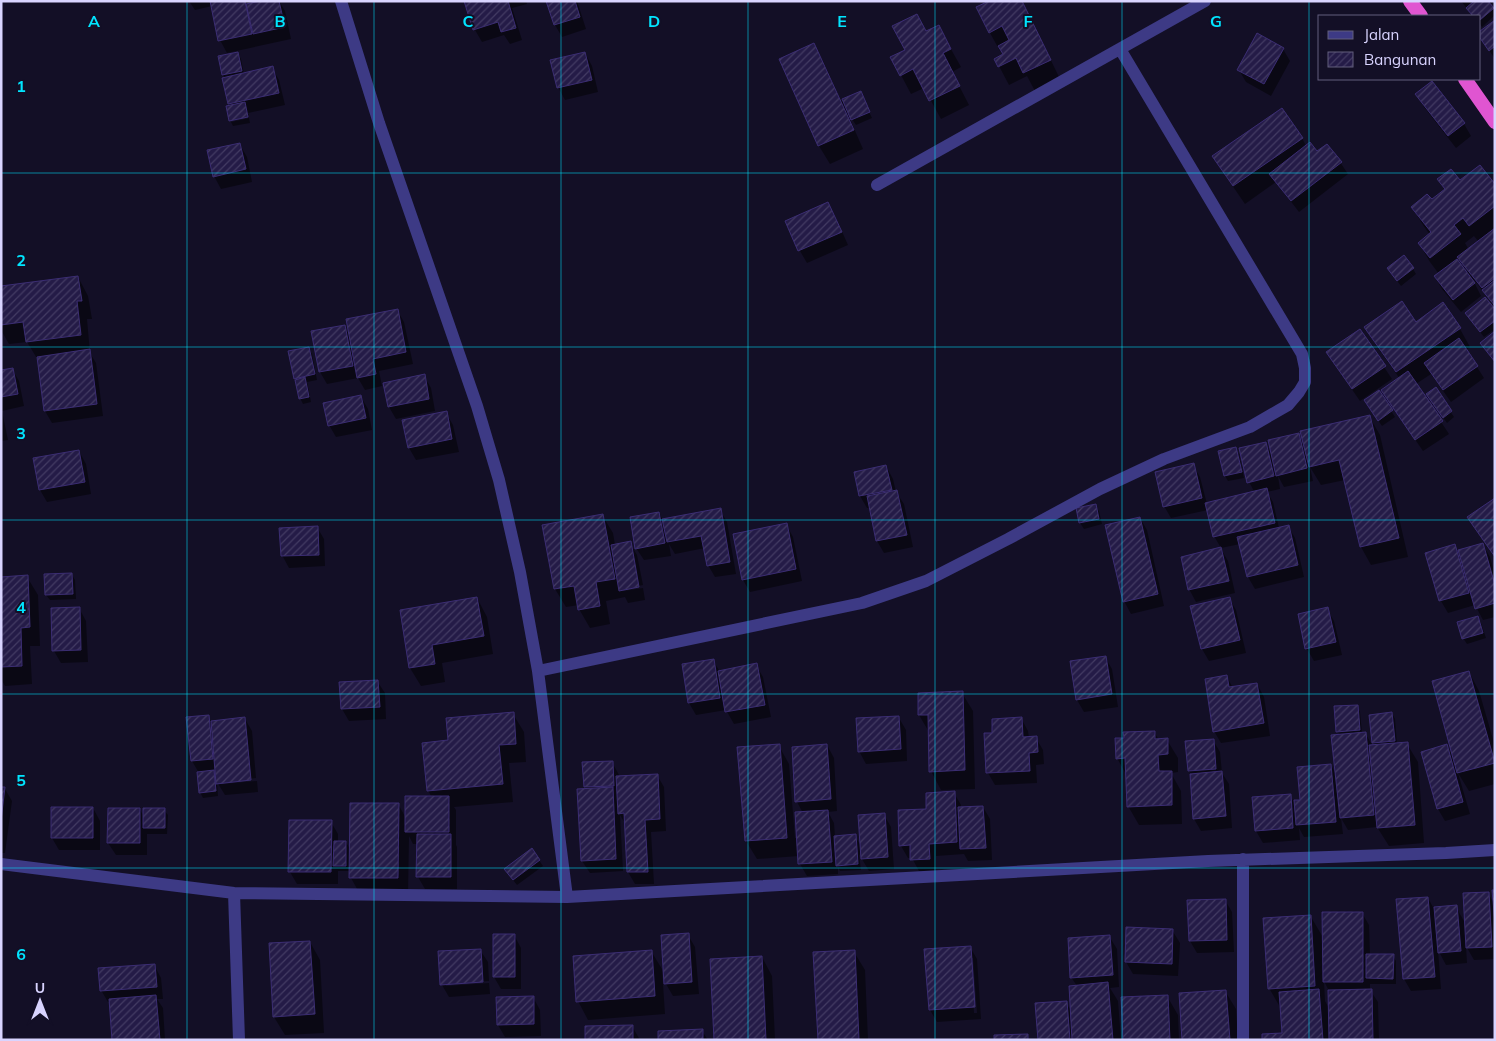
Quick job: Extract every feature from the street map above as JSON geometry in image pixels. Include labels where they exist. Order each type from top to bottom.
[{"type":"highway","points":[[1412,2],[1420,15]]},
{"type":"highway","points":[[1466,80],[1495,122]]},
{"type":"street","points":[[341,1],[379,123],[477,406],[499,480],[520,572],[538,671],[567,897]]},
{"type":"street","points":[[877,186],[1205,1]]},
{"type":"street","points":[[538,671],[852,605],[896,592],[926,581],[1100,489],[1164,458],[1250,426],[1288,405],[1305,382],[1302,354],[1120,49]]},
{"type":"street","points":[[1,864],[234,893],[567,897],[1243,859],[1436,854],[1495,850]]},
{"type":"street","points":[[1243,859],[1243,1040]]},
{"type":"street","points":[[234,893],[239,1040]]},
{"type":"building","points":[[210,1],[245,1],[252,34],[218,41]]},
{"type":"building","points":[[260,1],[279,1],[285,27],[253,34],[246,4]]},
{"type":"building","points":[[464,1],[508,1],[516,28],[501,32],[498,22],[473,30]]},
{"type":"building","points":[[546,1],[575,1],[580,17],[554,25]]},
{"type":"building","points":[[989,1],[1022,1],[1051,60],[1023,73],[1016,58],[998,67],[994,59],[1003,54],[998,46],[1009,40],[1002,26],[989,33],[976,7]]},
{"type":"building","points":[[1474,1],[1488,1],[1494,8],[1481,19],[1481,15],[1472,15],[1466,8]]},
{"type":"building","points":[[917,14],[926,31],[939,25],[951,49],[943,53],[960,86],[929,101],[913,69],[900,76],[890,57],[905,50],[892,26]]},
{"type":"building","points":[[1495,20],[1495,46],[1489,51],[1481,39],[1481,30]]},
{"type":"building","points":[[1257,33],[1284,48],[1264,84],[1237,70]]},
{"type":"building","points":[[814,43],[854,130],[818,146],[779,59]]},
{"type":"building","points":[[238,52],[242,71],[222,75],[218,56]]},
{"type":"building","points":[[585,52],[592,80],[557,88],[550,60]]},
{"type":"building","points":[[273,66],[279,93],[228,104],[222,78]]},
{"type":"building","points":[[1432,81],[1465,123],[1448,136],[1415,94]]},
{"type":"building","points":[[861,91],[870,112],[851,120],[842,99]]},
{"type":"building","points":[[245,102],[248,117],[229,121],[226,106]]},
{"type":"building","points":[[1282,108],[1303,138],[1233,186],[1212,156]]},
{"type":"building","points":[[1310,142],[1317,151],[1327,144],[1342,162],[1291,201],[1269,174]]},
{"type":"building","points":[[240,143],[246,169],[213,177],[207,150]]},
{"type":"building","points":[[1480,165],[1495,184],[1495,206],[1469,226],[1463,218],[1454,225],[1461,234],[1430,258],[1418,243],[1431,232],[1411,207],[1427,194],[1432,199],[1445,189],[1437,179],[1451,169],[1460,180]]},
{"type":"building","points":[[828,202],[842,232],[798,251],[785,221]]},
{"type":"building","points":[[1495,228],[1495,278],[1482,288],[1457,257]]},
{"type":"building","points":[[1404,255],[1414,268],[1397,281],[1387,268]]},
{"type":"building","points":[[1457,259],[1475,283],[1453,300],[1434,276]]},
{"type":"building","points":[[78,276],[82,301],[77,301],[81,335],[26,342],[23,322],[1,325],[1,286]]},
{"type":"building","points":[[1495,280],[1495,306],[1482,290]]},
{"type":"building","points":[[1485,297],[1495,309],[1495,321],[1480,332],[1465,313]]},
{"type":"building","points":[[1402,301],[1416,322],[1443,302],[1461,328],[1396,372],[1364,327]]},
{"type":"building","points":[[398,309],[406,352],[373,359],[376,374],[357,378],[346,319]]},
{"type":"building","points":[[345,325],[353,366],[319,372],[311,331]]},
{"type":"building","points":[[1360,329],[1386,366],[1352,389],[1326,352]]},
{"type":"building","points":[[1495,331],[1495,362],[1480,343]]},
{"type":"building","points":[[1459,338],[1478,366],[1443,390],[1424,363]]},
{"type":"building","points":[[309,347],[315,374],[294,379],[288,351]]},
{"type":"building","points":[[90,349],[97,404],[44,411],[37,357]]},
{"type":"building","points":[[13,368],[18,394],[1,397],[1,370]]},
{"type":"building","points":[[1408,371],[1443,421],[1415,440],[1381,390]]},
{"type":"building","points":[[425,374],[429,399],[388,407],[383,383]]},
{"type":"building","points":[[305,377],[309,397],[299,399],[295,380]]},
{"type":"building","points":[[1436,387],[1452,411],[1443,418],[1426,394]]},
{"type":"building","points":[[1379,390],[1393,410],[1378,421],[1364,400]]},
{"type":"building","points":[[361,395],[366,418],[328,426],[323,403]]},
{"type":"building","points":[[447,411],[452,439],[408,448],[402,420]]},
{"type":"building","points":[[1370,415],[1399,538],[1360,547],[1339,460],[1309,467],[1300,431]]},
{"type":"building","points":[[1299,433],[1307,468],[1276,476],[1268,440]]},
{"type":"building","points":[[1266,442],[1274,476],[1247,483],[1239,448]]},
{"type":"building","points":[[1236,447],[1242,472],[1224,476],[1218,451]]},
{"type":"building","points":[[79,450],[85,482],[39,490],[33,458]]},
{"type":"building","points":[[1194,463],[1202,498],[1163,507],[1155,472]]},
{"type":"building","points":[[886,465],[892,490],[859,496],[854,472]]},
{"type":"building","points":[[1267,488],[1275,523],[1213,537],[1205,503]]},
{"type":"building","points":[[897,490],[907,535],[876,541],[867,496]]},
{"type":"building","points":[[1495,498],[1495,557],[1467,517]]},
{"type":"building","points":[[1096,504],[1099,519],[1079,523],[1076,508]]},
{"type":"building","points":[[721,508],[730,562],[707,566],[701,536],[667,542],[662,519]]},
{"type":"building","points":[[659,512],[665,543],[635,549],[630,517]]},
{"type":"building","points":[[603,514],[615,579],[596,582],[600,606],[578,610],[574,586],[554,589],[542,525]]},
{"type":"building","points":[[1140,517],[1158,594],[1123,602],[1105,525]]},
{"type":"building","points":[[787,523],[796,569],[742,580],[733,534]]},
{"type":"building","points":[[1289,525],[1298,565],[1247,577],[1237,537]]},
{"type":"building","points":[[318,526],[319,555],[281,556],[279,528]]},
{"type":"building","points":[[631,541],[639,587],[619,591],[611,545]]},
{"type":"building","points":[[1483,543],[1495,585],[1495,603],[1475,609],[1458,550]]},
{"type":"building","points":[[1455,544],[1469,593],[1439,601],[1425,553]]},
{"type":"building","points":[[1221,547],[1229,581],[1188,590],[1181,557]]},
{"type":"building","points":[[72,573],[73,594],[45,595],[44,574]]},
{"type":"building","points":[[28,575],[30,627],[21,628],[22,666],[1,667],[1,577]]},
{"type":"building","points":[[477,597],[484,636],[432,645],[435,664],[409,668],[400,610]]},
{"type":"building","points":[[1230,597],[1240,640],[1201,649],[1190,606]]},
{"type":"building","points":[[80,607],[81,650],[52,651],[51,608]]},
{"type":"building","points":[[1328,607],[1336,642],[1305,649],[1298,614]]},
{"type":"building","points":[[1478,616],[1483,633],[1462,639],[1457,622]]},
{"type":"building","points":[[1106,656],[1112,694],[1076,700],[1070,661]]},
{"type":"building","points":[[714,659],[720,698],[688,703],[682,664]]},
{"type":"building","points":[[757,663],[765,705],[725,712],[718,671]]},
{"type":"building","points":[[1469,671],[1495,763],[1457,773],[1432,681]]},
{"type":"building","points":[[1227,675],[1229,687],[1257,683],[1264,723],[1213,732],[1205,679]]},
{"type":"building","points":[[378,680],[380,707],[341,709],[339,682]]},
{"type":"building","points":[[963,691],[965,770],[929,772],[928,715],[918,715],[918,693]]},
{"type":"building","points":[[1358,705],[1360,730],[1336,732],[1334,706]]},
{"type":"building","points":[[514,712],[516,744],[499,745],[503,784],[427,791],[422,743],[448,740],[446,718]]},
{"type":"building","points":[[1392,712],[1395,741],[1372,743],[1369,715]]},
{"type":"building","points":[[209,715],[213,759],[191,761],[186,717]]},
{"type":"building","points":[[899,716],[901,749],[858,752],[856,718]]},
{"type":"building","points":[[245,717],[251,780],[216,784],[211,721]]},
{"type":"building","points":[[1022,717],[1023,737],[1037,736],[1038,752],[1029,753],[1030,771],[986,773],[984,733],[992,733],[992,719]]},
{"type":"building","points":[[1155,731],[1155,739],[1168,738],[1168,754],[1158,755],[1159,771],[1172,771],[1172,805],[1127,807],[1125,758],[1116,759],[1115,738],[1124,738],[1123,732]]},
{"type":"building","points":[[1366,732],[1374,815],[1340,818],[1331,735]]},
{"type":"building","points":[[1214,739],[1216,769],[1188,771],[1185,741]]},
{"type":"building","points":[[1408,742],[1415,825],[1377,828],[1369,745]]},
{"type":"building","points":[[780,744],[787,838],[745,841],[737,747]]},
{"type":"building","points":[[827,744],[831,799],[795,802],[792,747]]},
{"type":"building","points":[[1447,744],[1463,802],[1437,809],[1421,752]]},
{"type":"building","points":[[613,761],[614,786],[584,787],[582,762]]},
{"type":"building","points":[[1331,764],[1336,822],[1296,825],[1294,800],[1300,800],[1297,767]]},
{"type":"building","points":[[214,770],[216,791],[199,793],[197,772]]},
{"type":"building","points":[[1222,771],[1226,816],[1193,819],[1190,774]]},
{"type":"building","points":[[658,774],[660,819],[645,820],[648,872],[627,872],[624,813],[618,814],[616,776]]},
{"type":"building","points":[[1,787],[5,787],[1,821]]},
{"type":"building","points":[[613,787],[616,859],[581,861],[577,789]]},
{"type":"building","points":[[955,791],[957,842],[929,844],[930,859],[910,860],[910,845],[899,846],[898,810],[926,809],[926,793]]},
{"type":"building","points":[[1291,794],[1293,828],[1255,831],[1252,797]]},
{"type":"building","points":[[405,796],[449,796],[449,832],[405,832]]},
{"type":"building","points":[[350,803],[399,803],[398,878],[349,878]]},
{"type":"building","points":[[983,806],[986,848],[960,849],[958,807]]},
{"type":"building","points":[[51,807],[93,807],[93,838],[51,838]]},
{"type":"building","points":[[108,808],[140,808],[140,843],[107,843]]},
{"type":"building","points":[[143,808],[165,808],[165,828],[143,828]]},
{"type":"building","points":[[828,810],[832,862],[798,864],[795,812]]},
{"type":"building","points":[[885,813],[888,857],[861,859],[858,815]]},
{"type":"building","points":[[289,820],[332,820],[331,872],[288,872]]},
{"type":"building","points":[[417,834],[451,834],[451,877],[416,877]]},
{"type":"building","points":[[856,834],[858,864],[836,866],[834,836]]},
{"type":"building","points":[[334,841],[346,841],[346,866],[333,866]]},
{"type":"building","points":[[532,848],[540,860],[513,880],[504,869]]},
{"type":"building","points":[[1492,890],[1495,890],[1495,924]]},
{"type":"building","points":[[1489,892],[1492,947],[1466,948],[1463,893]]},
{"type":"building","points":[[1428,897],[1435,977],[1403,979],[1396,899]]},
{"type":"building","points":[[1226,899],[1227,940],[1189,941],[1187,900]]},
{"type":"building","points":[[1457,905],[1461,951],[1438,953],[1434,907]]},
{"type":"building","points":[[1322,912],[1363,912],[1363,982],[1323,982]]},
{"type":"building","points":[[1311,915],[1315,986],[1268,989],[1263,918]]},
{"type":"building","points":[[1126,927],[1173,929],[1172,964],[1125,962]]},
{"type":"building","points":[[689,933],[692,982],[664,984],[661,935]]},
{"type":"building","points":[[493,934],[515,934],[515,977],[493,977]]},
{"type":"building","points":[[1110,935],[1113,975],[1070,978],[1068,938]]},
{"type":"building","points":[[310,941],[315,1014],[273,1017],[269,943]]},
{"type":"building","points":[[971,946],[975,1007],[929,1010],[924,949]]},
{"type":"building","points":[[481,949],[483,982],[440,985],[438,951]]},
{"type":"building","points":[[652,950],[655,996],[576,1002],[573,956]]},
{"type":"building","points":[[855,950],[859,1040],[818,1040],[813,952]]},
{"type":"building","points":[[1366,954],[1394,954],[1393,979],[1366,978]]},
{"type":"building","points":[[762,956],[766,1040],[714,1040],[710,959]]},
{"type":"building","points":[[155,964],[157,987],[100,991],[98,968]]},
{"type":"building","points":[[1108,982],[1113,1040],[1072,1040],[1069,986]]},
{"type":"building","points":[[1319,989],[1323,1040],[1262,1040],[1262,1034],[1282,1033],[1279,992]]},
{"type":"building","points":[[1372,989],[1373,1040],[1329,1040],[1328,990]]},
{"type":"building","points":[[1226,990],[1230,1040],[1182,1040],[1179,993]]},
{"type":"building","points":[[156,995],[160,1040],[112,1040],[109,999]]},
{"type":"building","points":[[1168,995],[1170,1040],[1123,1040],[1121,997]]},
{"type":"building","points":[[534,996],[534,1024],[497,1025],[496,997]]},
{"type":"building","points":[[1067,1001],[1070,1040],[1038,1040],[1035,1003]]},
{"type":"building","points":[[633,1025],[633,1040],[585,1040],[585,1026]]},
{"type":"building","points":[[703,1029],[703,1040],[658,1040],[658,1031]]},
{"type":"building","points":[[1028,1034],[1028,1040],[994,1040],[994,1035]]}]
